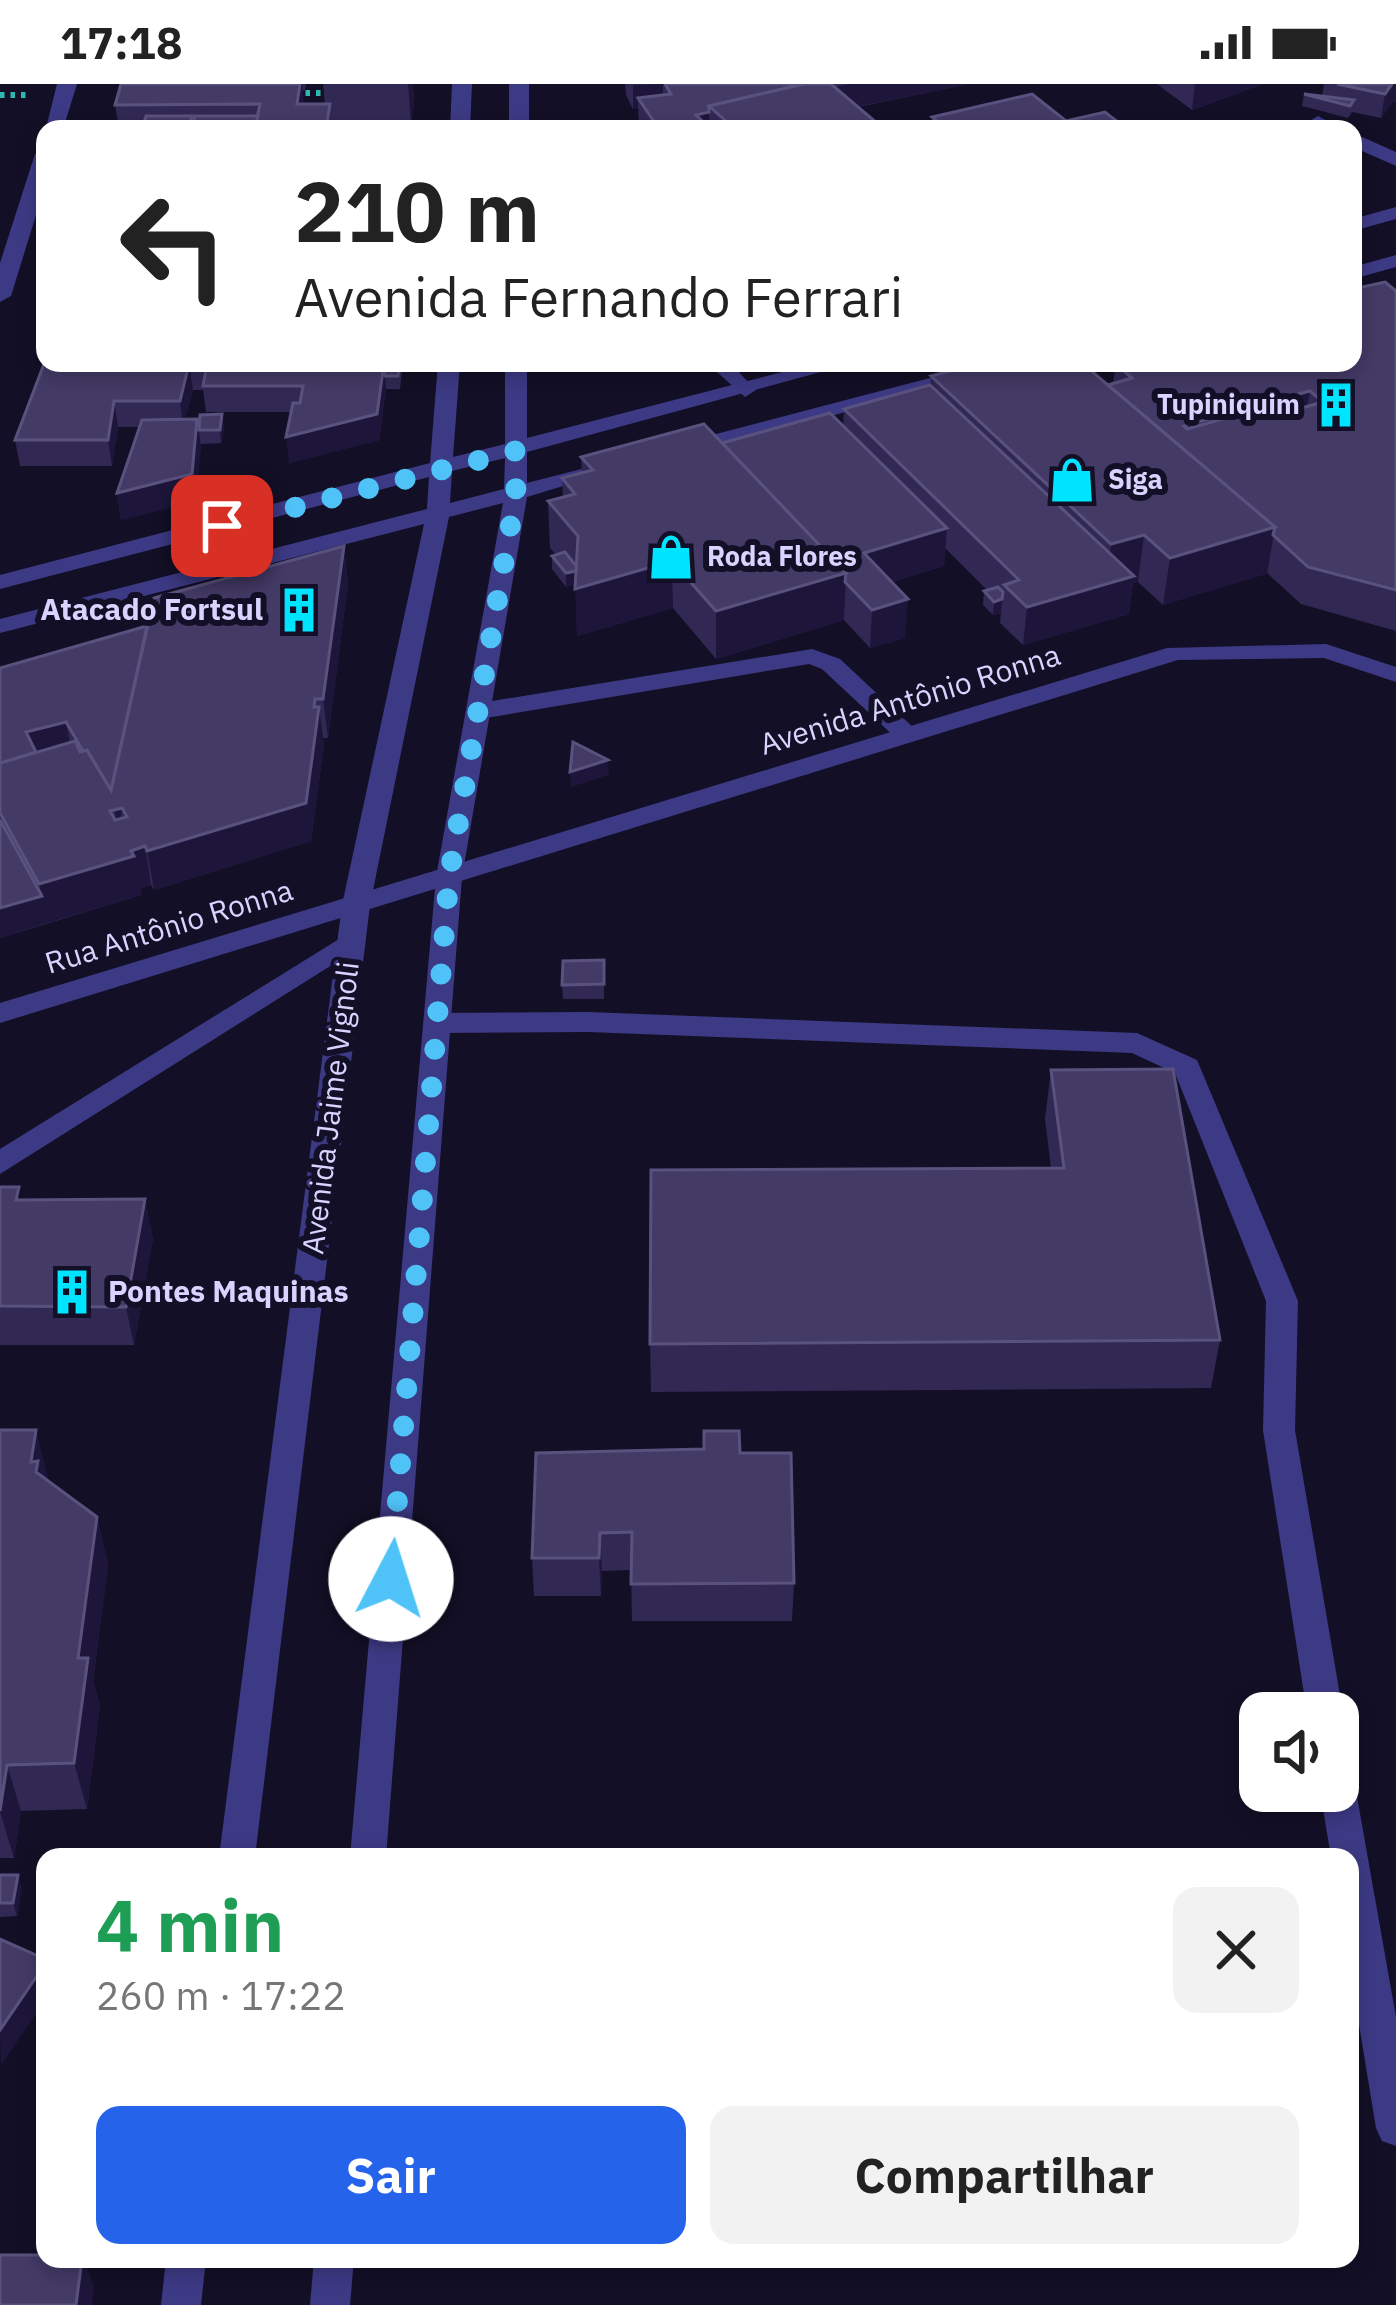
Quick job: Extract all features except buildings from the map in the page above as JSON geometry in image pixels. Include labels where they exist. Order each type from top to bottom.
[{"type":"street","points":[[460,120],[462,84]]},
{"type":"street","points":[[519,84],[519,120]]},
{"type":"street","points":[[56,120],[66,89]]},
{"type":"street","points":[[1362,143],[1396,160]]},
{"type":"street","points":[[0,296],[36,182]]},
{"type":"street","points":[[1362,223],[1396,214]]},
{"type":"street","points":[[1362,270],[1396,261]]},
{"type":"street","name":"Avenida Jaime Vignoli","points":[[238,1848],[356,905],[438,512],[449,372]]},
{"type":"street","points":[[369,1848],[449,877],[516,494],[516,372]]},
{"type":"street","points":[[727,372],[745,390]]},
{"type":"street","points":[[0,582],[810,372]]},
{"type":"street","points":[[0,626],[978,372]]},
{"type":"street","points":[[0,615],[33,618],[55,612]]},
{"type":"street","name":"Avenida Antônio Ronna","points":[[356,905],[1176,652],[1327,651],[1396,675]]},
{"type":"street","points":[[480,711],[812,656],[831,664],[907,735]]},
{"type":"street","name":"Rua Antônio Ronna","points":[[0,1012],[356,905]]},
{"type":"street","points":[[0,1163],[352,940]]},
{"type":"street","points":[[437,1023],[588,1022],[1137,1043],[1187,1067],[1282,1301],[1279,1430],[1322,1692]]},
{"type":"street","points":[[1342,1812],[1348,1848]]},
{"type":"street","points":[[1359,1912],[1396,2128]]},
{"type":"street","points":[[181,2305],[185,2268]]},
{"type":"street","points":[[330,2305],[333,2268]]},
{"type":"path","points":[[0,95],[66,89]]},
{"type":"path","points":[[274,94],[345,93]]},
{"type":"place","name":"Tupiniquim","points":[[1336,405]]},
{"type":"place","name":"Siga","points":[[1072,480]]},
{"type":"place","name":"Roda Flores","points":[[671,557]]},
{"type":"place","name":"Atacado Fortsul","points":[[299,610]]},
{"type":"place","name":"Pontes Maquinas","points":[[72,1292]]},
{"type":"route","points":[[222,526],[515,451],[516,494],[449,877],[391,1579]]}]
